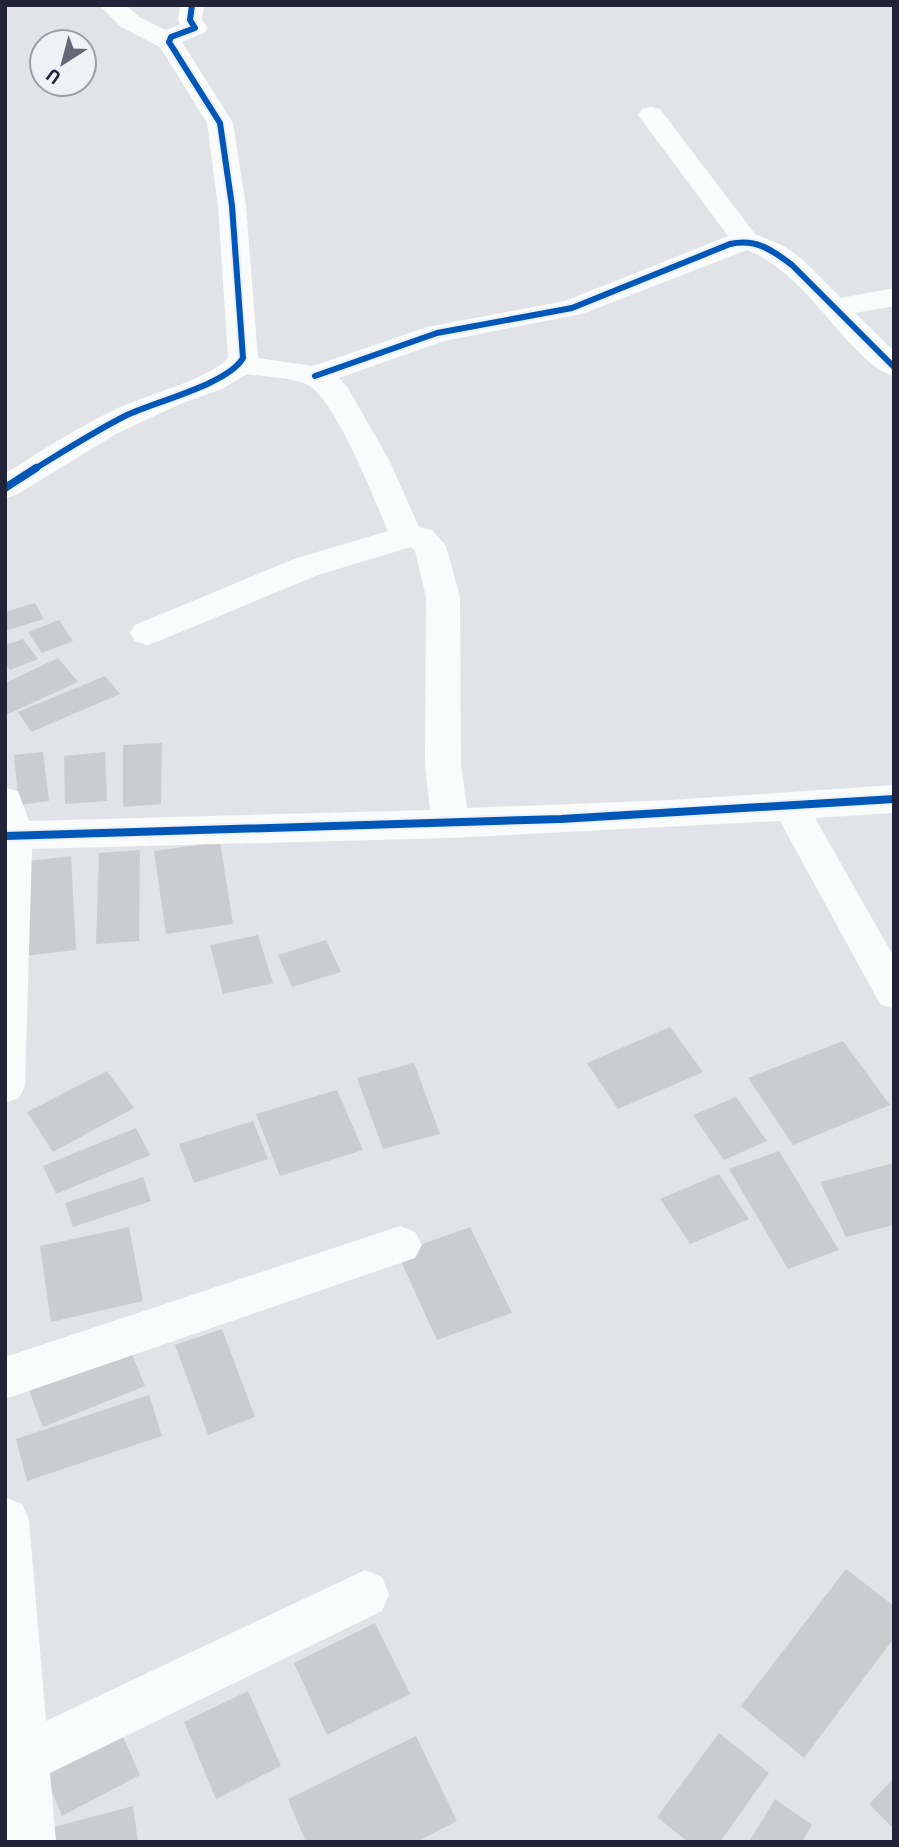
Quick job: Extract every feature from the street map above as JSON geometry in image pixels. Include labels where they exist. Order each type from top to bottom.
[{"type":"street","points":[[5,488],[83,438],[142,408],[220,378],[241,364],[243,358],[232,206],[224,135],[220,123],[169,42],[130,22],[111,5]]},
{"type":"street","points":[[169,42],[171,37],[195,28],[190,19],[192,5]]},
{"type":"street","points":[[651,116],[745,240]]},
{"type":"street","points":[[315,376],[437,333],[572,308],[745,240],[770,250],[792,266],[894,367]]},
{"type":"street","points":[[833,308],[894,297]]},
{"type":"street","points":[[241,364],[315,376],[334,388],[374,462],[407,536]]},
{"type":"street","points":[[147,633],[306,566],[407,536],[420,538],[430,546],[443,597],[443,764],[450,824]]},
{"type":"street","points":[[5,1086],[8,824],[450,824],[791,808],[894,799]]},
{"type":"street","points":[[791,808],[894,993]]},
{"type":"street","points":[[5,1378],[400,1245]]},
{"type":"street","points":[[5,1520],[30,1842]]},
{"type":"street","points":[[23,1759],[365,1594]]},
{"type":"building","points":[[35,603],[44,619],[5,631],[5,612]]},
{"type":"building","points":[[59,620],[73,641],[42,653],[28,632]]},
{"type":"building","points":[[23,639],[38,659],[10,670],[5,663],[5,645]]},
{"type":"building","points":[[58,658],[78,682],[6,715],[5,683]]},
{"type":"building","points":[[105,676],[120,694],[31,732],[18,712]]},
{"type":"building","points":[[162,743],[161,804],[123,807],[123,745]]},
{"type":"building","points":[[43,752],[49,801],[19,805],[14,755]]},
{"type":"building","points":[[105,752],[107,801],[65,804],[64,756]]},
{"type":"building","points":[[220,842],[233,924],[166,934],[154,851]]},
{"type":"building","points":[[140,850],[139,941],[96,944],[99,853]]},
{"type":"building","points":[[71,856],[76,950],[24,956],[20,862]]},
{"type":"building","points":[[258,935],[273,983],[223,994],[210,945]]},
{"type":"building","points":[[326,940],[341,972],[292,987],[278,955]]},
{"type":"building","points":[[670,1027],[703,1072],[618,1109],[587,1063]]},
{"type":"building","points":[[843,1041],[890,1105],[793,1145],[748,1078]]},
{"type":"building","points":[[414,1063],[440,1134],[383,1149],[357,1078]]},
{"type":"building","points":[[107,1071],[134,1108],[53,1152],[27,1112]]},
{"type":"building","points":[[337,1090],[363,1150],[280,1176],[256,1114]]},
{"type":"building","points":[[736,1097],[767,1141],[724,1160],[693,1115]]},
{"type":"building","points":[[253,1121],[268,1159],[194,1183],[179,1144]]},
{"type":"building","points":[[136,1128],[150,1155],[56,1194],[43,1166]]},
{"type":"building","points":[[779,1151],[839,1250],[788,1269],[729,1169]]},
{"type":"building","points":[[894,1163],[894,1225],[846,1237],[820,1182]]},
{"type":"building","points":[[719,1174],[749,1219],[690,1244],[660,1199]]},
{"type":"building","points":[[143,1177],[151,1201],[73,1227],[65,1203]]},
{"type":"building","points":[[129,1227],[143,1301],[51,1322],[40,1246]]},
{"type":"building","points":[[470,1227],[512,1313],[437,1340],[397,1253]]},
{"type":"building","points":[[222,1329],[255,1417],[208,1435],[175,1345]]},
{"type":"building","points":[[126,1340],[145,1386],[43,1427],[25,1380]]},
{"type":"building","points":[[149,1395],[162,1436],[27,1481],[16,1439]]},
{"type":"building","points":[[846,1569],[894,1606],[894,1638],[804,1758],[741,1706]]},
{"type":"building","points":[[375,1623],[410,1694],[327,1735],[294,1663]]},
{"type":"building","points":[[248,1691],[281,1766],[216,1799],[184,1722]]},
{"type":"building","points":[[118,1726],[140,1775],[62,1816],[42,1767]]},
{"type":"building","points":[[719,1733],[769,1773],[720,1842],[688,1842],[657,1817]]},
{"type":"building","points":[[416,1736],[457,1821],[416,1842],[306,1842],[288,1799]]},
{"type":"building","points":[[894,1778],[894,1829],[869,1804]]},
{"type":"building","points":[[775,1799],[812,1825],[802,1842],[749,1842]]},
{"type":"building","points":[[133,1806],[138,1842],[56,1842],[54,1827]]},
{"type":"cycle path","points":[[5,488],[126,416],[222,378],[239,365],[243,358],[232,206],[220,123],[169,42],[171,37],[195,28],[190,20],[192,5]]},
{"type":"cycle path","points":[[315,376],[437,333],[572,308],[730,244],[747,241],[774,252],[792,265],[861,337],[894,367]]},
{"type":"cycle path","points":[[5,836],[561,819],[894,799]]}]
